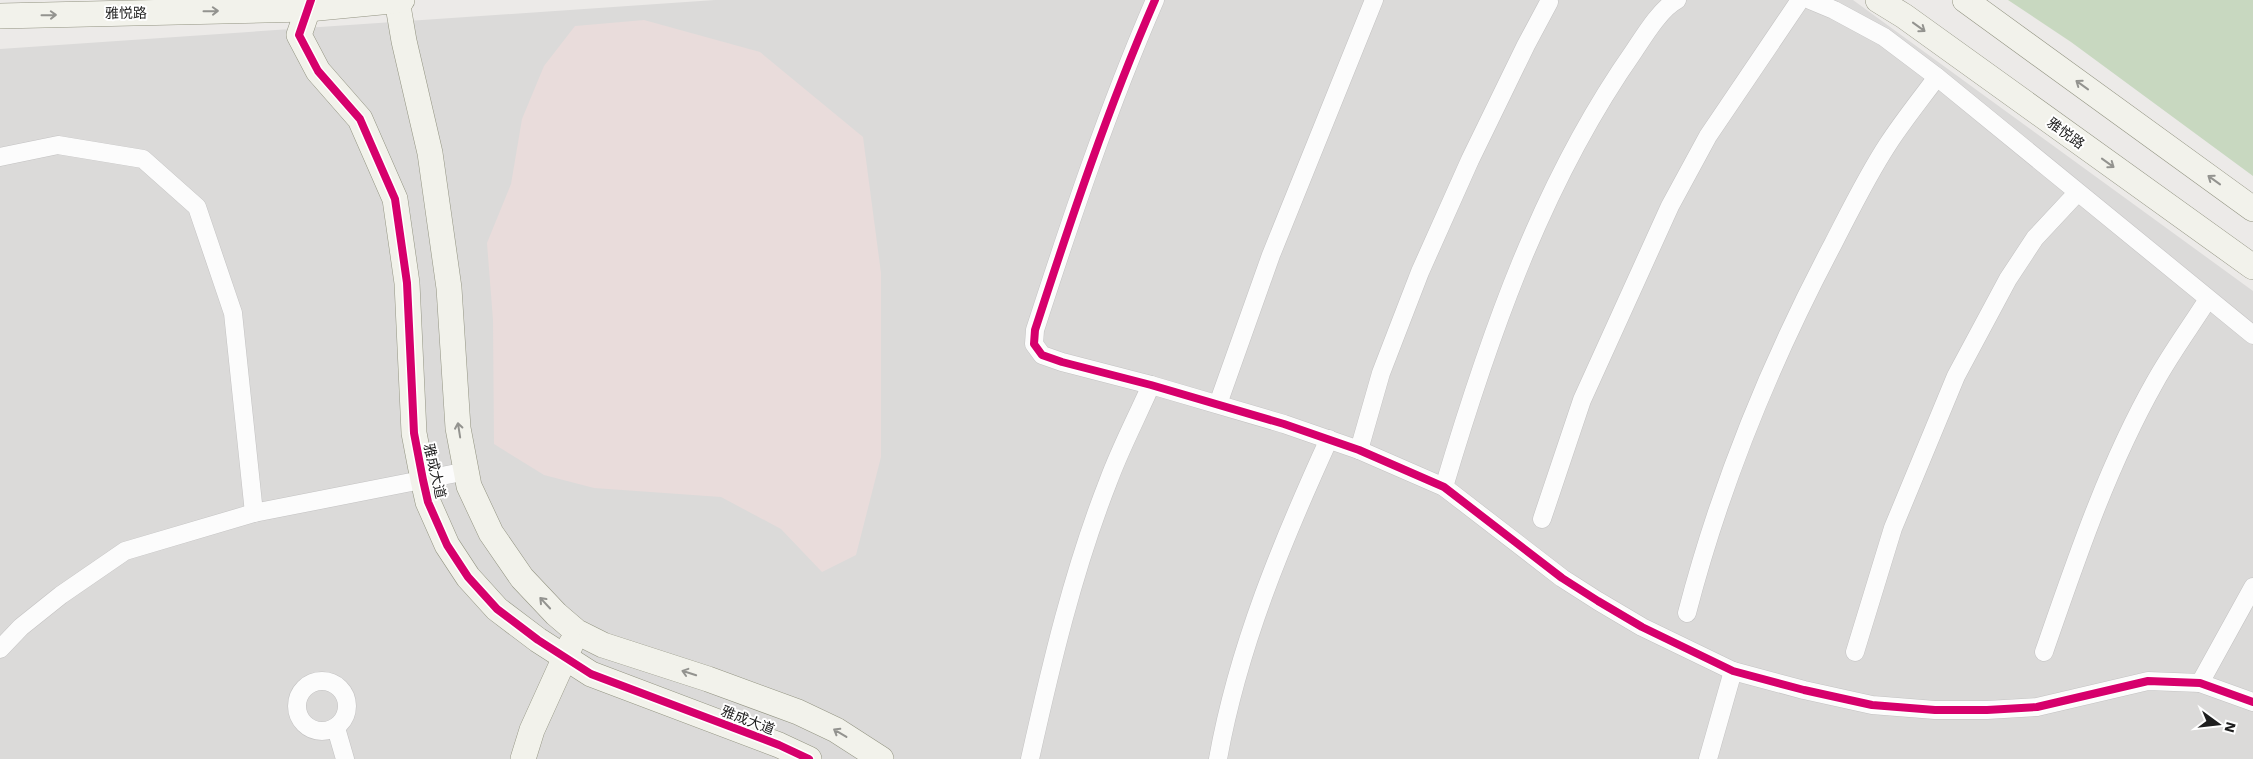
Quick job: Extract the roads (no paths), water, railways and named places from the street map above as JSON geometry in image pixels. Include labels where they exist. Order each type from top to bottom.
[{"type":"street","points":[[397,0],[404,41],[430,153],[449,288],[458,428],[469,486],[491,533],[522,578],[556,614],[577,632],[603,645],[708,679],[798,712],[836,730],[881,759]]},
{"type":"street","name":"雅悦路","points":[[0,16],[402,0]]},
{"type":"street","points":[[1155,0],[1136,43],[1072,217],[1035,330],[1034,344],[1042,355],[1218,404],[1329,439],[1444,487],[1554,572],[1591,597],[1642,627],[1733,671],[1804,690],[1872,705],[1935,710],[1987,710],[2037,707],[2148,681],[2200,683],[2253,702]]},
{"type":"street","points":[[1218,404],[1274,247],[1374,0]]},
{"type":"street","points":[[1444,487],[1462,425],[1528,244],[1568,162],[1617,75],[1650,29],[1672,3],[1678,0]]},
{"type":"street","points":[[1542,519],[1582,400],[1670,206],[1708,136],[1800,0]]},
{"type":"street","points":[[1810,0],[1834,10],[1884,37],[1937,77],[2253,335]]},
{"type":"street","name":"雅悦路","points":[[1878,0],[1904,16],[2253,267]]},
{"type":"street","points":[[1965,0],[2253,209]]},
{"type":"street","points":[[1358,450],[1381,374],[1420,272],[1470,160],[1549,2]]},
{"type":"street","name":"雅成大道","points":[[309,4],[299,35],[318,71],[360,119],[395,199],[407,282],[414,432],[428,502],[447,546],[468,577],[497,609],[563,657],[592,674],[779,745],[809,759]]},
{"type":"street","points":[[1687,613],[1704,546],[1736,455],[1770,370],[1808,291],[1887,145],[1937,77]]},
{"type":"street","points":[[0,157],[58,145],[143,159],[197,207],[234,312],[254,513]]},
{"type":"street","points":[[1855,652],[1893,528],[1956,376],[2013,271],[2035,238],[2078,193]]},
{"type":"street","points":[[2044,652],[2084,536],[2114,464],[2155,382],[2208,299]]},
{"type":"street","points":[[1030,759],[1051,665],[1082,557],[1108,481],[1151,385]]},
{"type":"street","points":[[1218,759],[1243,659],[1268,580],[1297,508],[1329,439]]},
{"type":"street","points":[[0,649],[21,627],[61,595],[125,551],[254,513],[467,471]]},
{"type":"street","points":[[2200,683],[2253,586]]},
{"type":"street","points":[[523,759],[532,730],[563,657],[577,632]]},
{"type":"street","points":[[1708,759],[1733,671]]},
{"type":"street","points":[[336,728],[345,759]]}]
